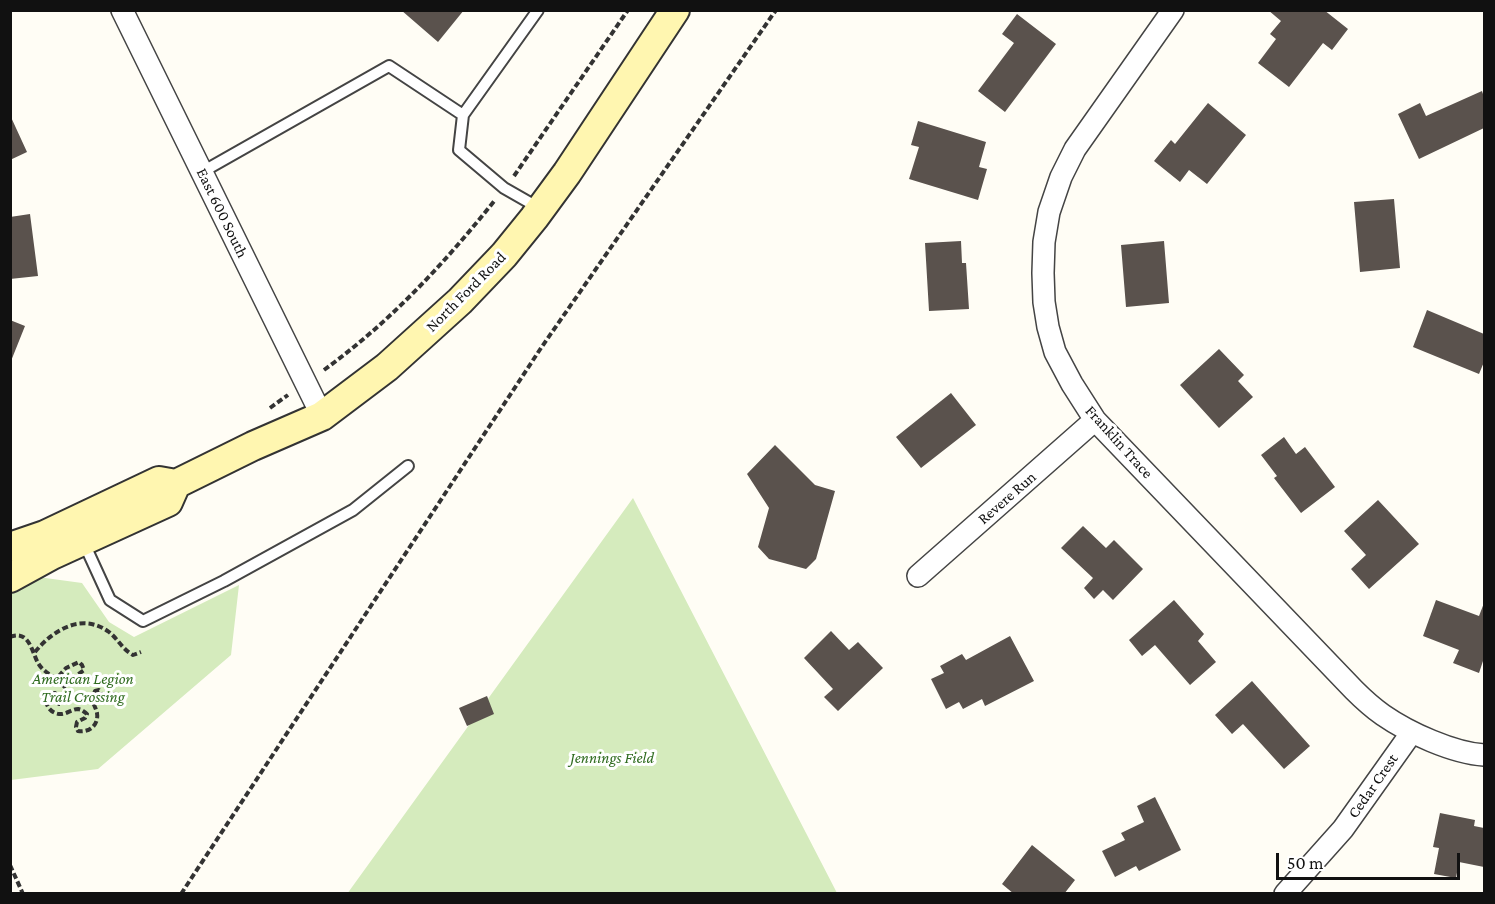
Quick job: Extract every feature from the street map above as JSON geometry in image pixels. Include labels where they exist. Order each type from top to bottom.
[{"type":"main road","name":"North Ford Road","points":[[10,547],[45,535],[159,481],[176,484],[253,446],[322,416],[387,367],[460,301],[504,255],[567,173],[675,10]]},
{"type":"main road","name":"North Ford Road","points":[[10,578],[52,555],[168,502],[176,484]]},
{"type":"street","name":"East 600 South","points":[[122,10],[322,416]]},
{"type":"street","name":"Franklin Trace","points":[[1173,10],[1076,149],[1061,177],[1049,212],[1044,242],[1044,302],[1055,352],[1095,420],[1354,690],[1383,715],[1412,732],[1447,746],[1485,755]]},
{"type":"street","name":"Revere Run","points":[[918,576],[1095,420]]},
{"type":"street","name":"Cedar Crest","points":[[1285,894],[1342,829],[1412,732]]},
{"type":"lane","points":[[538,10],[463,115],[459,150],[504,188],[540,209]]},
{"type":"lane","points":[[202,172],[389,66],[463,115]]},
{"type":"lane","points":[[83,541],[110,600],[143,621],[225,581],[353,510],[408,466]]},
{"type":"path","points":[[181,894],[541,348],[776,10]]},
{"type":"path","points":[[35,652],[58,629],[83,624],[96,626],[108,632],[127,652],[133,655],[141,652]]},
{"type":"path","points":[[10,637],[21,636],[28,641],[35,652],[37,662],[44,671],[68,690],[68,695],[62,704],[59,704],[55,693],[49,693],[45,700],[48,707],[58,714],[75,709],[82,710],[87,714],[85,718],[77,722],[78,731],[84,732],[92,728],[97,713],[92,699],[95,691],[99,690],[103,699],[111,700],[114,695],[112,687],[101,680],[82,685],[74,682],[72,678],[74,675],[84,670],[79,662],[66,668],[56,679]]},
{"type":"path","points":[[10,865],[23,894]]},
{"type":"green space","name":"Jennings Field","points":[[633,498],[837,893],[347,894]]},
{"type":"green space","name":"American Legion Trail Crossing","points":[[38,577],[82,583],[109,622],[134,637],[239,585],[231,655],[98,769],[11,780],[10,589]]},
{"type":"building","points":[[401,10],[464,10],[438,42]]},
{"type":"building","points":[[1268,10],[1324,10],[1348,29],[1332,50],[1323,43],[1289,87],[1258,63],[1276,39],[1270,34],[1281,21]]},
{"type":"building","points":[[1017,14],[1056,44],[1005,112],[978,91],[1014,43],[1002,34]]},
{"type":"building","points":[[1482,91],[1484,128],[1419,159],[1398,114],[1420,103],[1426,116]]},
{"type":"building","points":[[1208,103],[1246,135],[1207,184],[1189,170],[1180,182],[1154,161],[1171,140],[1175,144]]},
{"type":"building","points":[[10,115],[27,152],[10,160]]},
{"type":"building","points":[[918,121],[986,142],[979,167],[987,169],[978,200],[909,179],[919,147],[911,145]]},
{"type":"building","points":[[1394,199],[1400,268],[1360,272],[1354,202]]},
{"type":"building","points":[[30,214],[38,276],[10,279],[10,217]]},
{"type":"building","points":[[961,241],[962,263],[966,263],[969,309],[929,311],[925,243]]},
{"type":"building","points":[[1164,241],[1169,303],[1126,307],[1121,245]]},
{"type":"building","points":[[1427,310],[1484,334],[1484,362],[1479,374],[1413,347]]},
{"type":"building","points":[[10,320],[25,326],[11,361],[10,361]]},
{"type":"building","points":[[1219,349],[1244,375],[1238,381],[1253,397],[1219,428],[1180,385]]},
{"type":"building","points":[[951,393],[976,425],[921,468],[896,437]]},
{"type":"building","points":[[1284,437],[1296,454],[1305,447],[1335,487],[1301,513],[1274,478],[1277,476],[1261,455]]},
{"type":"building","points":[[775,445],[815,485],[835,491],[816,559],[806,569],[769,559],[758,547],[769,508],[747,474]]},
{"type":"building","points":[[1378,500],[1419,544],[1369,589],[1351,569],[1366,555],[1344,531]]},
{"type":"building","points":[[1083,526],[1106,548],[1114,540],[1143,569],[1113,600],[1103,590],[1094,599],[1084,588],[1093,578],[1061,548]]},
{"type":"building","points":[[1174,600],[1204,634],[1198,641],[1216,662],[1190,685],[1155,645],[1142,656],[1129,640]]},
{"type":"building","points":[[1436,600],[1479,616],[1484,603],[1484,658],[1479,673],[1453,663],[1459,650],[1423,636]]},
{"type":"building","points":[[831,631],[849,650],[858,642],[883,668],[838,711],[824,697],[833,689],[804,658]]},
{"type":"building","points":[[1010,636],[1034,681],[985,706],[982,699],[963,709],[959,702],[946,709],[931,679],[944,673],[940,666],[962,654],[966,660]]},
{"type":"building","points":[[1252,681],[1310,746],[1284,769],[1243,724],[1232,734],[1215,715]]},
{"type":"building","points":[[487,696],[494,714],[467,726],[459,708]]},
{"type":"building","points":[[1155,797],[1181,850],[1139,871],[1136,866],[1115,877],[1102,851],[1125,840],[1121,833],[1144,822],[1137,806]]},
{"type":"building","points":[[1440,813],[1475,820],[1474,826],[1484,828],[1484,867],[1459,862],[1456,878],[1434,874],[1439,848],[1433,847]]},
{"type":"building","points":[[1032,845],[1075,880],[1064,894],[1014,894],[1002,884]]}]
